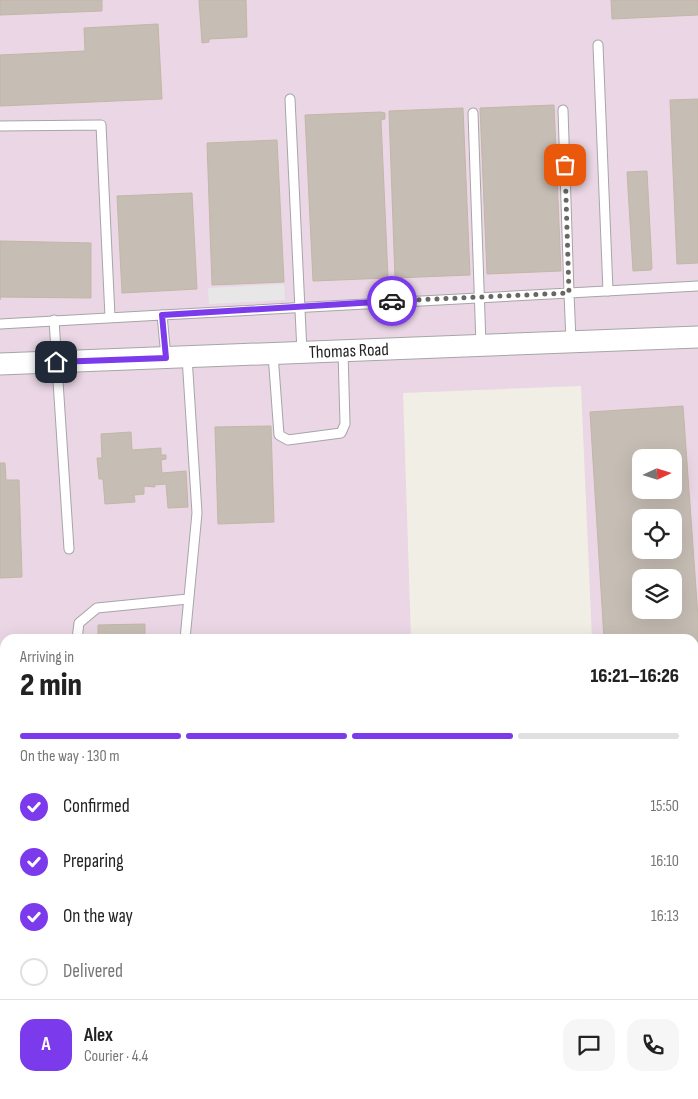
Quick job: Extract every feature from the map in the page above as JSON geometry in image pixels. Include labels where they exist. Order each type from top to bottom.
[{"type":"street","name":"Thomas Road","points":[[0,364],[698,337]]},
{"type":"lane","points":[[598,45],[608,291]]},
{"type":"lane","points":[[290,100],[302,352]]},
{"type":"lane","points":[[563,110],[571,342]]},
{"type":"lane","points":[[473,113],[481,346]]},
{"type":"lane","points":[[0,126],[102,125],[110,317]]},
{"type":"lane","points":[[0,324],[299,306],[698,286]]},
{"type":"lane","points":[[162,315],[177,357],[197,513],[185,634]]},
{"type":"lane","points":[[54,320],[69,549]]},
{"type":"lane","points":[[273,354],[279,435],[288,440],[341,433],[345,424],[343,351]]},
{"type":"lane","points":[[78,634],[79,623],[97,608],[188,599]]},
{"type":"shaded area","points":[[0,0],[698,0],[698,634],[592,634],[581,386],[403,393],[411,634],[0,634]]},
{"type":"shaded area","points":[[284,284],[285,300],[209,304],[208,288]]},
{"type":"building","points":[[0,0],[102,0],[102,11],[0,15]]},
{"type":"building","points":[[199,0],[246,0],[247,37],[209,39],[209,42],[202,43]]},
{"type":"building","points":[[611,0],[698,0],[698,15],[612,19]]},
{"type":"building","points":[[158,24],[162,99],[0,106],[0,55],[85,51],[84,28]]},
{"type":"building","points":[[698,99],[698,263],[677,264],[670,100]]},
{"type":"building","points":[[554,105],[561,271],[487,274],[480,108]]},
{"type":"building","points":[[463,108],[470,275],[395,278],[389,111]]},
{"type":"building","points":[[385,113],[385,119],[381,120],[388,278],[313,281],[305,115]]},
{"type":"building","points":[[277,140],[284,282],[212,285],[207,143]]},
{"type":"building","points":[[647,171],[652,268],[651,270],[633,271],[627,172]]},
{"type":"building","points":[[192,193],[197,289],[122,293],[117,196]]},
{"type":"building","points":[[0,241],[91,243],[91,298],[0,297]]},
{"type":"building","points":[[683,406],[698,634],[604,634],[590,412]]},
{"type":"building","points":[[271,426],[274,522],[218,524],[215,427]]},
{"type":"building","points":[[131,432],[132,450],[161,448],[161,455],[166,455],[166,459],[161,460],[162,473],[186,471],[188,507],[168,508],[166,484],[154,485],[155,487],[144,486],[144,494],[134,495],[135,502],[105,504],[103,479],[99,479],[97,458],[102,458],[101,434]]},
{"type":"building","points":[[0,463],[5,463],[6,480],[19,480],[22,577],[0,578]]},
{"type":"building","points":[[145,624],[145,634],[98,634],[98,625]]},
{"type":"way so far","points":[[392,301],[569,293],[565,165]]},
{"type":"route","points":[[56,362],[166,358],[162,315],[392,301]]}]
